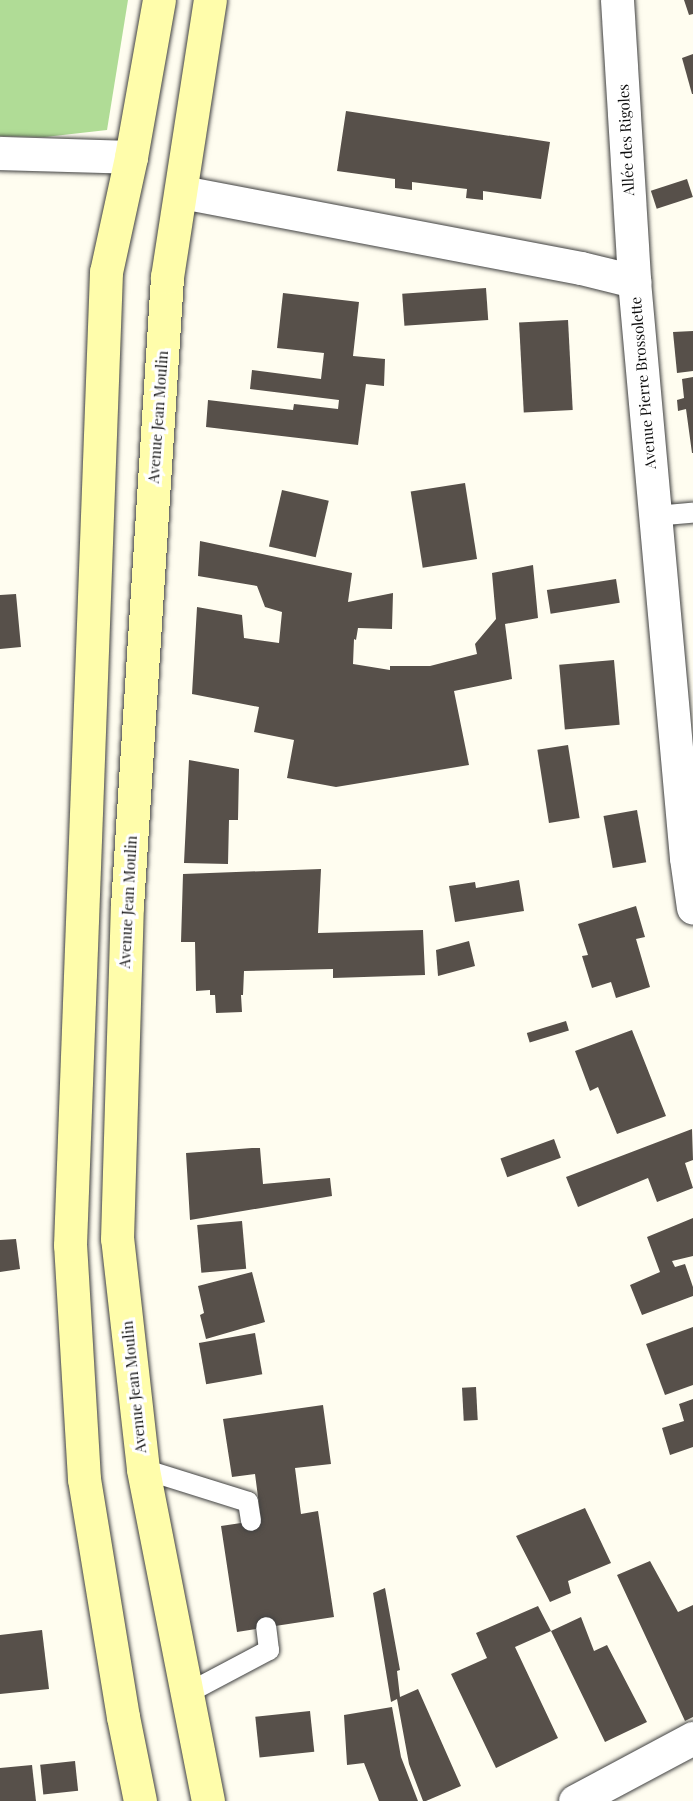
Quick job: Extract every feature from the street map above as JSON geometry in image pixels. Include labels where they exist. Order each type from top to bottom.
[{"type":"main road","points":[[140,1801],[84,1479],[70,1245],[106,272],[131,157],[159,0]]},
{"type":"main road","name":"Avenue Jean Moulin","points":[[208,1801],[143,1468],[117,1239],[127,906],[167,277],[210,0]]},
{"type":"street","name":"Allée des Rigoles","points":[[617,0],[634,281]]},
{"type":"street","points":[[0,153],[131,157]]},
{"type":"street","name":"Avenue Pierre Brossolette","points":[[182,192],[581,268],[634,281],[686,858],[693,908]]},
{"type":"street","points":[[575,1801],[693,1738]]},
{"type":"lane","points":[[655,516],[693,513]]},
{"type":"lane","points":[[143,1468],[248,1502],[251,1521]]},
{"type":"lane","points":[[186,1694],[269,1650],[266,1627]]},
{"type":"green space","points":[[0,0],[128,0],[107,130],[45,137],[0,136]]},
{"type":"building","points":[[684,0],[693,0],[693,14],[689,15]]},
{"type":"building","points":[[693,54],[693,94],[692,94],[682,58]]},
{"type":"building","points":[[346,111],[550,142],[541,199],[483,191],[483,200],[466,198],[467,189],[412,182],[412,190],[395,188],[395,179],[337,171]]},
{"type":"building","points":[[687,179],[693,197],[657,209],[651,191]]},
{"type":"building","points":[[486,288],[488,320],[404,326],[402,294]]},
{"type":"building","points":[[283,293],[359,302],[353,356],[385,359],[384,386],[366,384],[358,445],[206,427],[208,400],[293,410],[294,404],[338,409],[339,400],[250,389],[252,370],[321,379],[324,353],[277,348]]},
{"type":"building","points":[[568,320],[573,410],[524,412],[519,323]]},
{"type":"building","points":[[693,331],[693,371],[677,373],[673,332]]},
{"type":"building","points":[[693,377],[692,453],[686,409],[678,411],[677,400],[684,398],[682,379]]},
{"type":"building","points":[[465,483],[477,559],[423,568],[411,492]]},
{"type":"building","points":[[282,490],[329,501],[316,557],[269,547]]},
{"type":"building","points":[[200,541],[352,573],[348,602],[393,593],[392,629],[358,628],[356,640],[354,639],[353,664],[390,670],[390,666],[430,666],[477,654],[475,644],[496,619],[492,573],[533,565],[538,618],[505,624],[512,679],[454,691],[469,765],[336,787],[287,778],[294,740],[254,732],[259,707],[192,694],[197,607],[242,615],[244,638],[279,643],[282,612],[265,607],[257,586],[198,576]]},
{"type":"building","points":[[616,579],[620,603],[551,614],[547,590]]},
{"type":"building","points":[[16,594],[21,647],[0,649],[0,595]]},
{"type":"building","points":[[614,660],[620,725],[565,730],[559,665]]},
{"type":"building","points":[[568,745],[580,818],[549,823],[537,750]]},
{"type":"building","points":[[189,760],[239,769],[238,820],[229,820],[228,864],[184,863]]},
{"type":"building","points":[[637,810],[646,862],[613,868],[604,816]]},
{"type":"building","points":[[321,869],[318,933],[423,930],[425,975],[333,978],[333,969],[244,971],[243,995],[241,995],[242,1012],[216,1013],[215,995],[210,995],[210,990],[196,991],[195,942],[181,942],[183,874]]},
{"type":"building","points":[[519,880],[524,911],[455,922],[449,886],[475,882],[476,888]]},
{"type":"building","points":[[636,906],[645,937],[636,939],[650,987],[616,998],[611,982],[592,988],[582,956],[588,955],[578,924]]},
{"type":"building","points":[[469,941],[475,966],[438,976],[436,950]]},
{"type":"building","points":[[566,1021],[569,1031],[530,1043],[527,1033]]},
{"type":"building","points":[[632,1030],[666,1116],[617,1134],[598,1087],[590,1091],[575,1051]]},
{"type":"building","points":[[692,1129],[693,1160],[685,1163],[693,1188],[657,1202],[648,1178],[578,1207],[566,1177]]},
{"type":"building","points":[[554,1139],[561,1158],[507,1177],[500,1158]]},
{"type":"building","points":[[260,1148],[263,1184],[330,1178],[332,1196],[190,1220],[186,1153]]},
{"type":"building","points":[[693,1218],[693,1256],[672,1261],[675,1267],[685,1264],[693,1287],[693,1296],[642,1315],[630,1285],[660,1272],[647,1237]]},
{"type":"building","points":[[242,1221],[246,1269],[201,1273],[197,1225]]},
{"type":"building","points":[[16,1239],[20,1269],[0,1272],[0,1240]]},
{"type":"building","points":[[252,1272],[265,1322],[206,1339],[200,1315],[204,1313],[198,1286]]},
{"type":"building","points":[[693,1327],[693,1385],[665,1395],[646,1344]]},
{"type":"building","points":[[255,1333],[262,1374],[206,1384],[199,1343]]},
{"type":"building","points":[[476,1387],[478,1420],[464,1421],[462,1388]]},
{"type":"building","points":[[693,1399],[693,1447],[670,1455],[662,1428],[684,1421],[679,1404]]},
{"type":"building","points":[[323,1405],[331,1464],[295,1468],[301,1514],[318,1511],[334,1617],[237,1632],[221,1526],[261,1520],[255,1474],[232,1477],[223,1419]]},
{"type":"building","points":[[585,1508],[611,1563],[568,1581],[571,1593],[550,1602],[516,1536]]},
{"type":"building","points":[[650,1561],[678,1612],[693,1605],[693,1717],[685,1721],[617,1575]]},
{"type":"building","points":[[385,1588],[400,1670],[397,1671],[400,1697],[418,1689],[461,1786],[426,1801],[423,1801],[409,1764],[397,1699],[391,1702],[373,1593]]},
{"type":"building","points":[[538,1606],[551,1631],[515,1647],[558,1738],[496,1768],[451,1674],[487,1658],[476,1633]]},
{"type":"building","points":[[581,1617],[594,1651],[607,1645],[647,1722],[605,1742],[551,1631]]},
{"type":"building","points":[[42,1630],[49,1689],[0,1694],[0,1635]]},
{"type":"building","points":[[392,1707],[401,1757],[418,1801],[379,1801],[364,1763],[347,1765],[344,1715]]},
{"type":"building","points":[[310,1711],[314,1752],[260,1758],[255,1717]]},
{"type":"building","points":[[75,1761],[78,1791],[43,1794],[40,1765]]},
{"type":"building","points":[[32,1765],[36,1801],[0,1801],[0,1768]]}]
